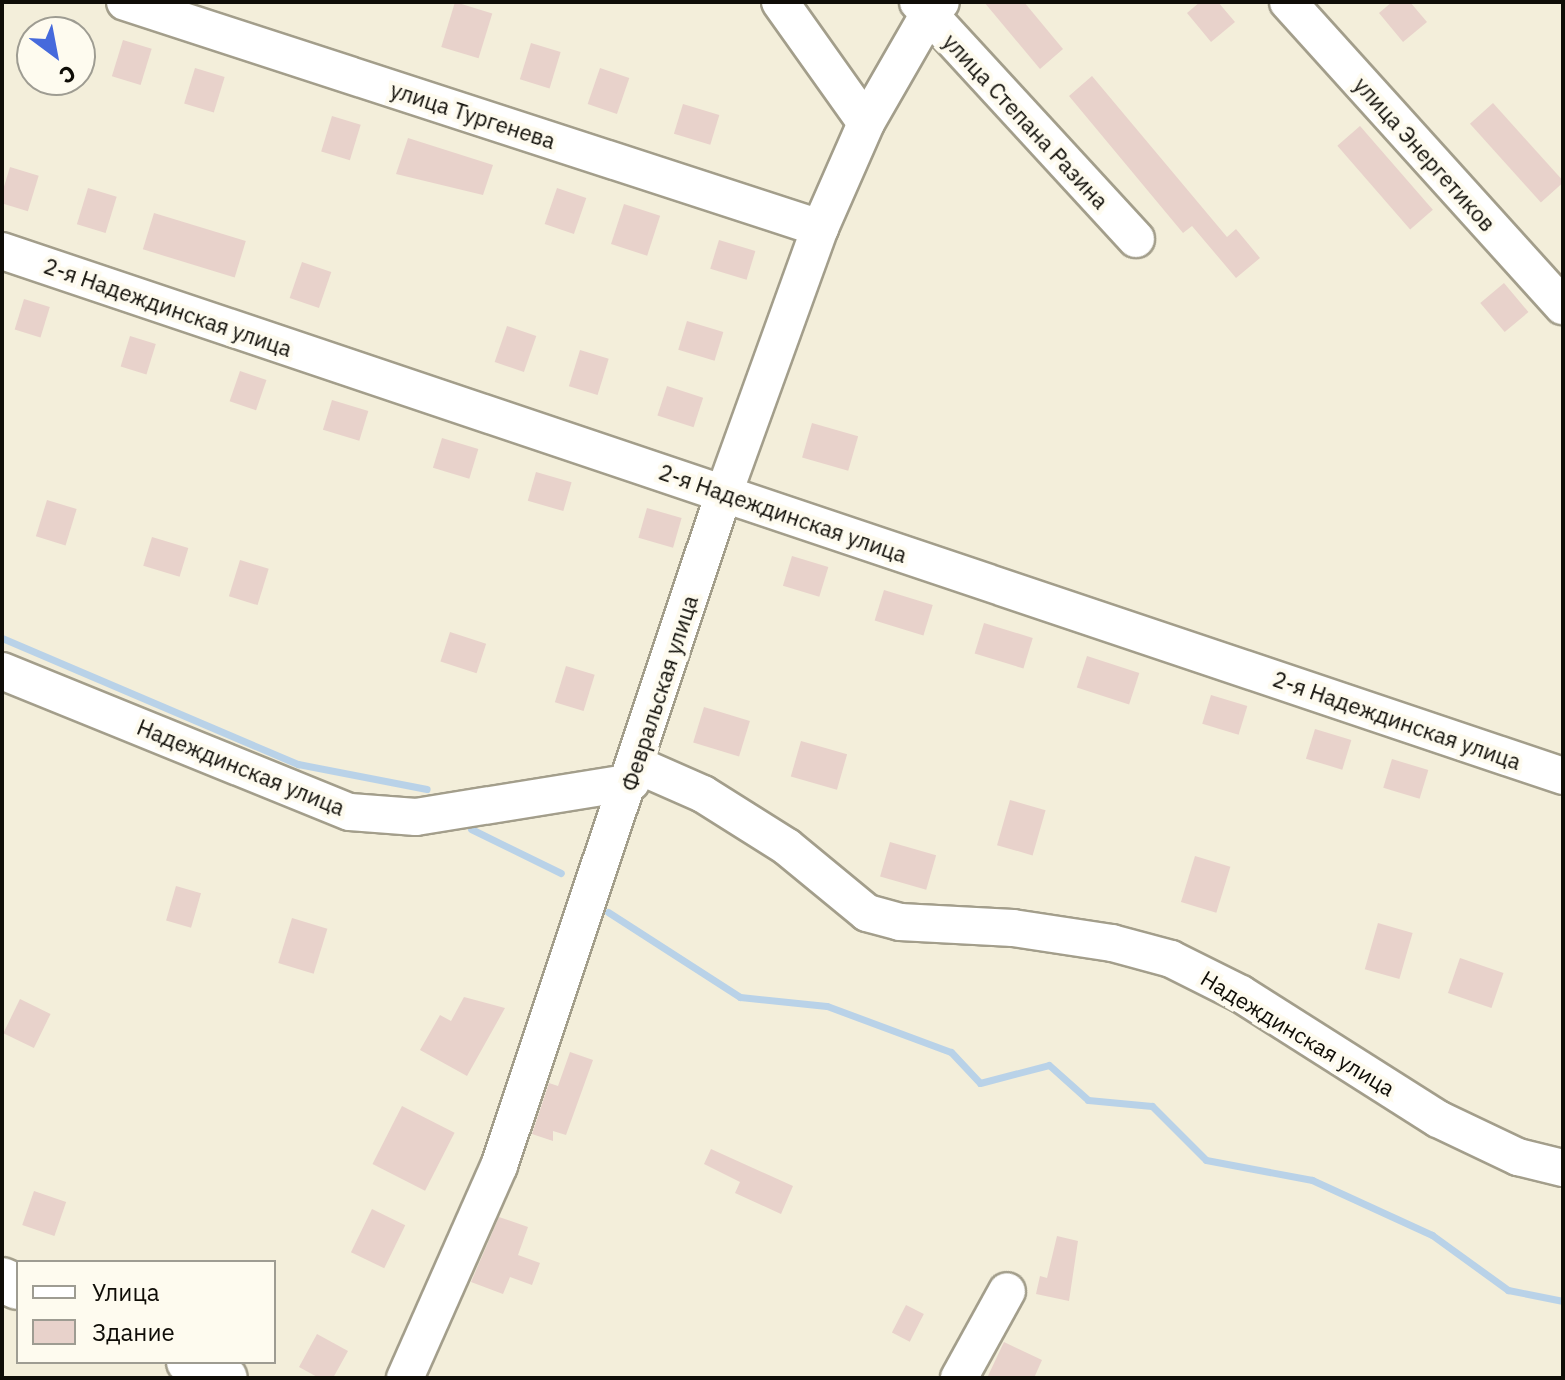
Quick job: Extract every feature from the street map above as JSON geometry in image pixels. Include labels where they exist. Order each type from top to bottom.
[{"type":"main road","points":[[194,1364],[225,1378]]},
{"type":"street","name":"улица Тургенева","points":[[125,2],[820,228]]},
{"type":"street","points":[[780,2],[866,123]]},
{"type":"street","name":"улица Энергетиков","points":[[1288,2],[1563,306]]},
{"type":"street","name":"Февральская улица","points":[[405,1378],[499,1166],[634,773],[724,493],[820,228],[866,123],[929,6]]},
{"type":"street","name":"улица Степана Разина","points":[[929,6],[1136,239]]},
{"type":"street","name":"2-я Надеждинская улица","points":[[2,251],[1563,776]]},
{"type":"street","name":"Надеждинская улица","points":[[2,671],[350,812],[416,817],[634,773],[703,794],[787,847],[867,913],[900,922],[1013,928],[1112,943],[1171,959],[1241,994],[1438,1119],[1518,1157],[1563,1168]]},
{"type":"street","points":[[959,1378],[1007,1291]]},
{"type":"building","points":[[455,2],[492,13],[479,58],[441,47]]},
{"type":"building","points":[[984,2],[1024,2],[1063,49],[1040,69]]},
{"type":"building","points":[[1200,2],[1218,2],[1235,22],[1211,42],[1187,13]]},
{"type":"building","points":[[1392,2],[1410,2],[1427,22],[1403,42],[1379,13]]},
{"type":"building","points":[[123,40],[152,49],[141,85],[112,76]]},
{"type":"building","points":[[531,43],[561,52],[550,88],[520,79]]},
{"type":"building","points":[[195,68],[225,77],[214,112],[184,103]]},
{"type":"building","points":[[600,68],[629,78],[617,114],[588,104]]},
{"type":"building","points":[[1092,76],[1227,237],[1236,229],[1260,258],[1236,278],[1192,226],[1183,233],[1069,96]]},
{"type":"building","points":[[1493,103],[1563,181],[1541,203],[1470,124]]},
{"type":"building","points":[[683,104],[719,115],[710,145],[674,134]]},
{"type":"building","points":[[332,116],[361,125],[350,160],[321,151]]},
{"type":"building","points":[[1360,126],[1433,210],[1410,229],[1337,146]]},
{"type":"building","points":[[408,138],[493,165],[483,195],[396,174]]},
{"type":"building","points":[[10,167],[39,176],[28,211],[2,203]]},
{"type":"building","points":[[88,188],[117,197],[106,233],[77,224]]},
{"type":"building","points":[[557,188],[586,198],[574,234],[545,224]]},
{"type":"building","points":[[624,204],[660,216],[647,256],[611,244]]},
{"type":"building","points":[[154,213],[246,241],[235,277],[143,249]]},
{"type":"building","points":[[719,240],[755,251],[747,280],[710,269]]},
{"type":"building","points":[[302,262],[331,272],[319,308],[290,298]]},
{"type":"building","points":[[1504,283],[1528,312],[1505,332],[1480,303]]},
{"type":"building","points":[[24,299],[50,307],[40,337],[15,330]]},
{"type":"building","points":[[687,321],[723,332],[715,361],[678,350]]},
{"type":"building","points":[[507,326],[536,336],[524,372],[495,362]]},
{"type":"building","points":[[130,336],[156,344],[146,374],[121,367]]},
{"type":"building","points":[[580,350],[609,359],[598,395],[569,386]]},
{"type":"building","points":[[240,371],[266,380],[256,410],[230,401]]},
{"type":"building","points":[[667,386],[703,398],[694,427],[657,415]]},
{"type":"building","points":[[332,400],[368,411],[359,441],[323,430]]},
{"type":"building","points":[[812,423],[858,436],[848,471],[802,458]]},
{"type":"building","points":[[442,438],[478,449],[469,479],[433,468]]},
{"type":"building","points":[[536,472],[572,482],[563,511],[528,501]]},
{"type":"building","points":[[47,500],[77,509],[66,545],[36,536]]},
{"type":"building","points":[[647,508],[682,518],[673,548],[638,538]]},
{"type":"building","points":[[152,537],[188,548],[180,577],[143,566]]},
{"type":"building","points":[[792,556],[828,567],[819,597],[783,586]]},
{"type":"building","points":[[240,560],[269,569],[258,605],[229,596]]},
{"type":"building","points":[[884,590],[933,605],[923,636],[875,621]]},
{"type":"building","points":[[984,623],[1033,638],[1023,669],[975,654]]},
{"type":"building","points":[[450,632],[486,644],[477,673],[440,661]]},
{"type":"building","points":[[1087,656],[1139,673],[1129,704],[1077,687]]},
{"type":"building","points":[[566,666],[595,675],[584,711],[555,702]]},
{"type":"building","points":[[1211,695],[1247,706],[1239,735],[1202,724]]},
{"type":"building","points":[[704,707],[750,721],[739,756],[693,742]]},
{"type":"building","points":[[1315,729],[1351,740],[1342,770],[1306,759]]},
{"type":"building","points":[[801,741],[847,754],[837,790],[791,777]]},
{"type":"building","points":[[1392,759],[1428,770],[1420,799],[1383,788]]},
{"type":"building","points":[[1010,800],[1046,810],[1033,855],[997,845]]},
{"type":"building","points":[[890,842],[936,855],[926,890],[880,877]]},
{"type":"building","points":[[1195,856],[1230,867],[1216,913],[1181,902]]},
{"type":"building","points":[[176,886],[201,893],[191,928],[166,921]]},
{"type":"building","points":[[292,918],[327,929],[314,974],[278,963]]},
{"type":"building","points":[[1378,923],[1413,933],[1399,979],[1365,969]]},
{"type":"building","points":[[1460,958],[1503,973],[1491,1008],[1448,993]]},
{"type":"building","points":[[464,997],[505,1008],[467,1076],[420,1050],[440,1015],[451,1021]]},
{"type":"building","points":[[20,999],[51,1014],[34,1048],[3,1033]]},
{"type":"building","points":[[570,1052],[593,1060],[566,1135],[553,1131],[553,1141],[532,1134],[549,1083],[558,1086]]},
{"type":"building","points":[[402,1106],[455,1133],[425,1191],[372,1164]]},
{"type":"building","points":[[711,1149],[793,1186],[781,1214],[735,1193],[740,1182],[704,1164]]},
{"type":"building","points":[[34,1191],[66,1202],[54,1236],[22,1225]]},
{"type":"building","points":[[372,1209],[405,1225],[384,1268],[351,1252]]},
{"type":"building","points":[[499,1217],[528,1227],[518,1255],[540,1263],[532,1285],[510,1277],[503,1294],[471,1282]]},
{"type":"building","points":[[1057,1236],[1078,1241],[1069,1301],[1036,1294],[1040,1276],[1047,1278]]},
{"type":"building","points":[[906,1305],[924,1314],[910,1342],[892,1333]]},
{"type":"building","points":[[317,1334],[348,1351],[333,1378],[319,1378],[299,1367]]},
{"type":"building","points":[[1004,1342],[1042,1360],[1034,1378],[987,1378]]},
{"type":"waterway","points":[[2,638],[298,764],[427,789]]},
{"type":"waterway","points":[[471,829],[561,873]]},
{"type":"waterway","points":[[608,912],[740,997],[827,1006],[951,1052],[980,1083],[1049,1065],[1088,1100],[1152,1106],[1206,1160],[1312,1180],[1432,1235],[1508,1290],[1563,1301]]}]
